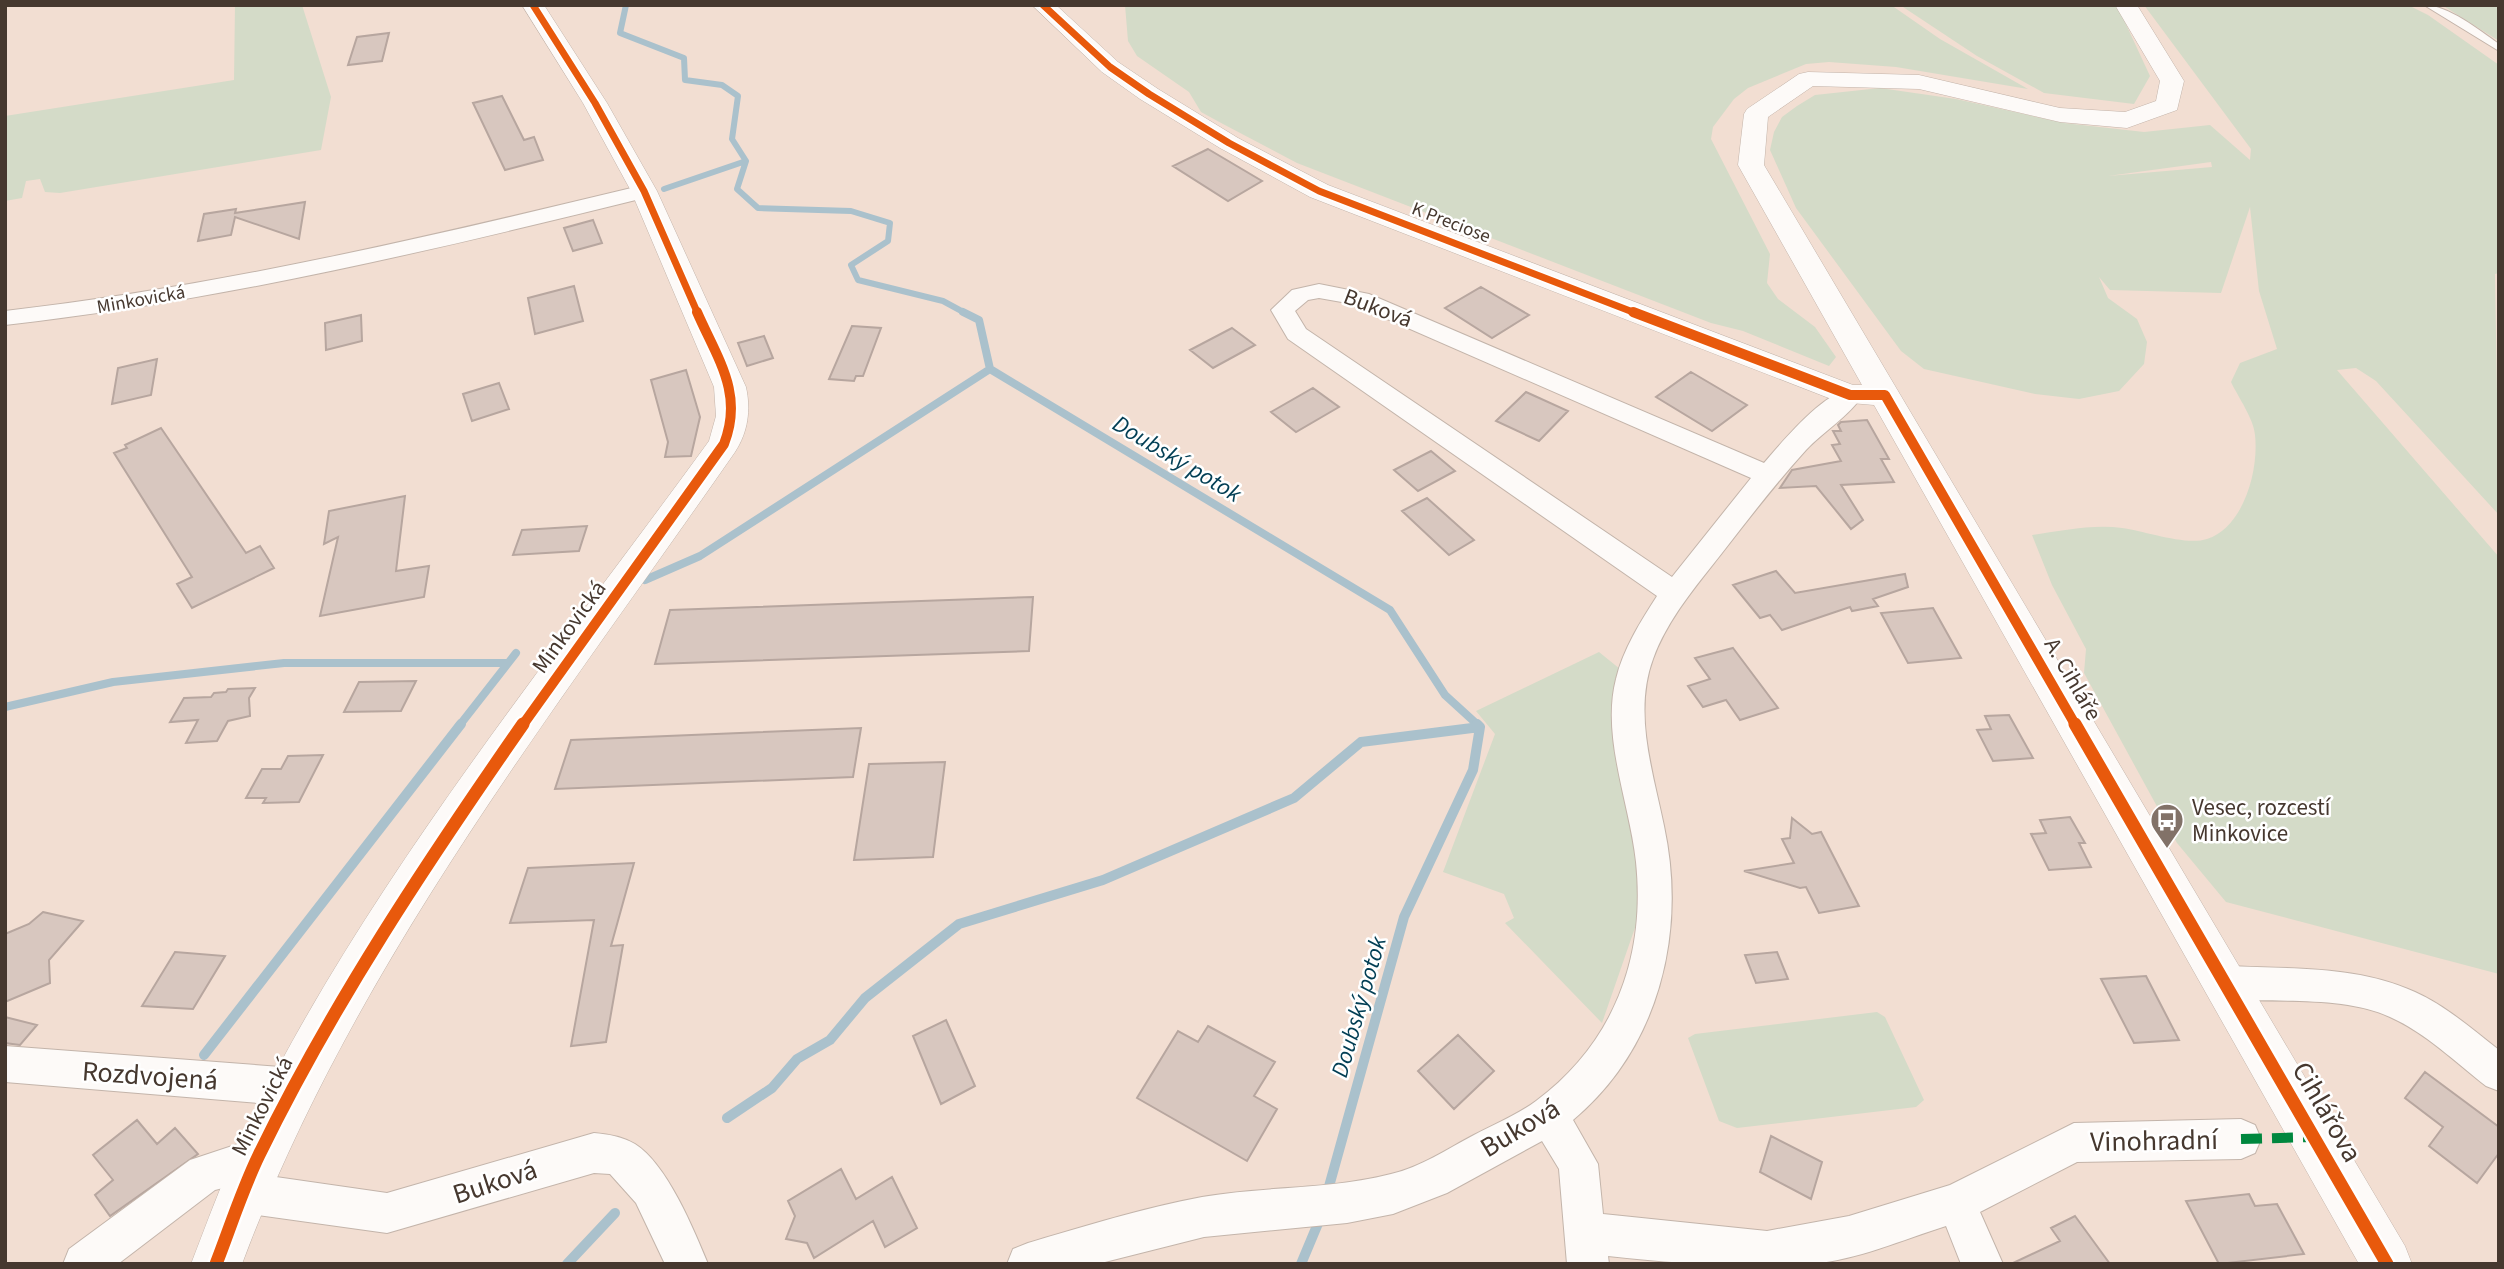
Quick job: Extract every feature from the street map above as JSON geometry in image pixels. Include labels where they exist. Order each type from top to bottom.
[{"type":"street","name":"Minkovická","points":[[216,1264],[251,1175],[294,1087],[401,905],[477,787],[724,444],[732,424],[734,404],[730,387],[644,191],[595,103],[533,5]]},
{"type":"street","name":"K Preciose","points":[[1043,5],[1110,67],[1149,94],[1229,143],[1320,191],[1868,395]]},
{"type":"street","name":"A. Cihláře","points":[[2126,5],[2172,81],[2168,105],[2127,120],[2060,115],[1919,82],[1808,79],[1756,114],[1751,165],[1868,395],[2226,983]]},
{"type":"street","name":"Minkovická","points":[[5,318],[81,310],[358,262],[644,191]]},
{"type":"street","name":"Buková","points":[[1675,594],[1297,334],[1283,310],[1293,298],[1307,290],[1333,291],[1361,299],[1768,475]]},
{"type":"street","name":"Buková","points":[[1028,1264],[1134,1232],[1200,1219],[1346,1203],[1416,1186],[1549,1116],[1581,1089],[1628,1021],[1646,983],[1657,901],[1654,861],[1631,734],[1630,681],[1648,637],[1675,594],[1768,475],[1822,416],[1868,395]]},
{"type":"street","points":[[2226,983],[2366,992],[2401,1003],[2425,1017],[2499,1073]]},
{"type":"street","name":"Cihlářova","points":[[2226,983],[2387,1264]]},
{"type":"street","name":"Rozdvojená","points":[[5,1064],[294,1087]]},
{"type":"street","name":"Vinohradní","points":[[1549,1116],[1578,1164],[1586,1248],[1767,1252],[1849,1236],[1955,1203],[2074,1143],[2241,1139]]},
{"type":"street","name":"Buková","points":[[251,1175],[387,1213],[439,1200],[562,1161],[594,1153],[609,1154],[622,1159],[650,1189],[687,1264]]},
{"type":"street","points":[[84,1264],[204,1174],[251,1175]]},
{"type":"street","points":[[1955,1203],[1982,1264]]},
{"type":"lane","points":[[2428,5],[2474,30],[2499,48]]},
{"type":"green space","points":[[235,5],[302,5],[331,97],[321,150],[60,193],[45,192],[40,179],[26,181],[22,198],[5,201],[5,116],[234,80]]},
{"type":"green space","points":[[1125,5],[1891,5],[1940,39],[2028,89],[1896,67],[1829,62],[1806,64],[1748,88],[1734,99],[1713,127],[1711,139],[1770,254],[1767,283],[1778,299],[1815,327],[1836,357],[1829,366],[1297,163],[1201,112],[1189,92],[1137,56],[1128,41]]},
{"type":"green space","points":[[1900,5],[2117,5],[2150,76],[2134,104],[2044,93],[1977,56]]},
{"type":"green space","points":[[2144,5],[2408,5],[2428,15],[2499,65],[2499,273],[2495,274],[2499,515],[2376,381],[2356,368],[2337,370],[2499,557],[2499,974],[2226,902],[2177,843],[2084,673],[2086,649],[2052,585],[2032,535],[2077,528],[2111,527],[2198,541],[2220,533],[2240,510],[2251,480],[2256,449],[2249,415],[2231,382],[2240,363],[2277,349],[2259,291],[2250,207],[2221,293],[2110,290],[2099,277],[2108,298],[2137,319],[2147,342],[2144,364],[2119,391],[2079,399],[2035,394],[1924,369],[1901,351],[1796,208],[1770,150],[1774,132],[1782,117],[1815,95],[1880,88],[1956,99],[2064,123],[2144,132],[2210,125],[2250,160],[2251,149]],"holes":[[[2211,162],[2212,167],[2108,176]]]},
{"type":"green space","points":[[2442,5],[2499,7],[2499,41]]},
{"type":"green space","points":[[1599,652],[1620,669],[1611,721],[1638,847],[1638,919],[1602,1023],[1505,923],[1514,918],[1504,894],[1443,872],[1495,734],[1476,711]]},
{"type":"green space","points":[[1877,1012],[1885,1017],[1924,1100],[1916,1107],[1737,1128],[1719,1121],[1688,1038],[1695,1034]]},
{"type":"building","points":[[389,33],[382,61],[348,65],[357,37]]},
{"type":"building","points":[[502,96],[524,140],[534,137],[543,160],[505,170],[473,103]]},
{"type":"building","points":[[1208,149],[1262,181],[1228,201],[1173,166]]},
{"type":"building","points":[[305,202],[299,239],[235,217],[231,235],[198,241],[204,214],[236,209],[235,213]]},
{"type":"building","points":[[593,220],[602,243],[573,251],[564,228]]},
{"type":"building","points":[[574,286],[583,321],[535,334],[528,298]]},
{"type":"building","points":[[1481,287],[1529,315],[1492,338],[1445,308]]},
{"type":"building","points":[[361,315],[362,341],[326,350],[325,323]]},
{"type":"building","points":[[852,326],[881,328],[863,376],[856,376],[854,381],[829,379]]},
{"type":"building","points":[[1232,328],[1255,345],[1213,368],[1190,350]]},
{"type":"building","points":[[764,336],[773,358],[747,366],[738,343]]},
{"type":"building","points":[[157,359],[151,395],[112,404],[118,368]]},
{"type":"building","points":[[686,370],[700,417],[691,456],[665,457],[668,442],[651,380]]},
{"type":"building","points":[[1691,372],[1747,405],[1712,431],[1656,397]]},
{"type":"building","points":[[499,383],[509,409],[472,421],[463,394]]},
{"type":"building","points":[[1313,388],[1339,407],[1296,432],[1271,412]]},
{"type":"building","points":[[1526,392],[1568,411],[1539,441],[1496,421]]},
{"type":"building","points":[[1867,420],[1889,459],[1881,459],[1894,482],[1841,485],[1863,520],[1851,529],[1816,486],[1780,488],[1792,470],[1841,461],[1832,445],[1840,444],[1833,431],[1841,431],[1838,425],[1841,422]]},
{"type":"building","points":[[161,428],[246,553],[260,546],[274,568],[192,608],[177,584],[192,577],[114,453]]},
{"type":"building","points":[[1431,451],[1455,471],[1418,491],[1394,470]]},
{"type":"building","points":[[405,496],[396,571],[429,566],[424,597],[320,616],[338,537],[324,544],[329,511]]},
{"type":"building","points":[[1427,498],[1474,540],[1449,555],[1402,511]]},
{"type":"building","points":[[587,526],[579,551],[513,555],[522,530]]},
{"type":"building","points":[[1776,571],[1795,593],[1905,574],[1908,587],[1873,599],[1878,606],[1852,611],[1850,607],[1782,630],[1770,615],[1760,618],[1733,585]]},
{"type":"building","points":[[1033,597],[1029,651],[655,664],[670,610]]},
{"type":"building","points":[[1933,608],[1961,658],[1908,663],[1881,613]]},
{"type":"building","points":[[1733,648],[1778,708],[1740,720],[1726,700],[1703,707],[1688,686],[1710,679],[1695,658]]},
{"type":"building","points":[[416,681],[401,711],[344,712],[359,682]]},
{"type":"building","points":[[255,688],[249,698],[250,716],[228,721],[217,741],[186,743],[198,720],[170,722],[184,698],[211,697],[214,693],[226,692],[228,689]]},
{"type":"building","points":[[2009,715],[2033,758],[1993,761],[1977,730],[1991,729],[1985,716]]},
{"type":"building","points":[[861,728],[853,777],[555,789],[571,740]]},
{"type":"building","points":[[323,755],[299,802],[263,803],[266,798],[246,798],[262,769],[281,769],[288,756]]},
{"type":"building","points":[[945,762],[933,857],[854,860],[869,764]]},
{"type":"building","points":[[2070,817],[2085,843],[2079,843],[2091,867],[2049,870],[2031,834],[2046,833],[2040,820]]},
{"type":"building","points":[[1792,818],[1812,834],[1821,832],[1859,906],[1819,913],[1806,887],[1800,888],[1744,871],[1794,863],[1782,839],[1790,838]]},
{"type":"building","points":[[634,863],[611,946],[623,945],[606,1042],[571,1046],[594,920],[510,923],[528,868]]},
{"type":"building","points":[[43,912],[83,921],[49,960],[50,983],[5,1002],[5,934],[29,924]]},
{"type":"building","points":[[175,952],[225,956],[193,1009],[142,1006]]},
{"type":"building","points":[[1777,952],[1788,979],[1756,983],[1745,955]]},
{"type":"building","points":[[2146,976],[2179,1040],[2134,1043],[2101,979]]},
{"type":"building","points":[[5,1017],[37,1025],[20,1045],[5,1043]]},
{"type":"building","points":[[946,1020],[975,1086],[941,1104],[913,1036]]},
{"type":"building","points":[[1208,1026],[1275,1062],[1254,1096],[1277,1109],[1247,1161],[1137,1098],[1178,1031],[1198,1042]]},
{"type":"building","points":[[1458,1035],[1494,1071],[1454,1109],[1418,1071]]},
{"type":"building","points":[[2425,1072],[2499,1127],[2499,1153],[2477,1183],[2429,1146],[2443,1127],[2405,1098]]},
{"type":"building","points":[[137,1120],[157,1144],[175,1128],[198,1154],[110,1216],[95,1195],[113,1180],[93,1155]]},
{"type":"building","points":[[1771,1136],[1822,1162],[1811,1199],[1760,1172]]},
{"type":"building","points":[[841,1169],[856,1199],[892,1177],[917,1228],[885,1247],[873,1221],[814,1258],[807,1243],[786,1239],[795,1216],[788,1201]]},
{"type":"building","points":[[2249,1194],[2255,1206],[2277,1204],[2304,1254],[2219,1264],[2186,1201]]},
{"type":"building","points":[[2075,1216],[2110,1264],[2011,1264],[2060,1241],[2051,1228]]},
{"type":"waterway","name":"Doubský potok","points":[[626,5],[620,33],[684,58],[685,80],[722,85],[738,96],[732,139],[746,161]]},
{"type":"waterway","points":[[664,189],[746,161]]},
{"type":"waterway","name":"Doubský potok","points":[[746,161],[737,189],[758,208],[851,211],[890,223],[888,241],[851,265],[858,280],[943,301],[967,314]]},
{"type":"waterway","name":"Doubský potok","points":[[963,312],[967,314]]},
{"type":"waterway","name":"Doubský potok","points":[[967,314],[979,320],[990,369]]},
{"type":"waterway","points":[[645,580],[700,556],[990,369]]},
{"type":"waterway","name":"Doubský potok","points":[[990,369],[1390,610],[1445,695],[1479,726]]},
{"type":"waterway","points":[[459,726],[516,653]]},
{"type":"waterway","points":[[5,707],[113,682],[284,663],[507,663]]},
{"type":"waterway","points":[[204,1055],[461,724]]},
{"type":"waterway","points":[[727,1118],[772,1088],[797,1059],[830,1040],[865,998],[959,924],[1103,880],[1294,798],[1361,742],[1480,727]]},
{"type":"waterway","name":"Doubský potok","points":[[1328,1190],[1404,917],[1473,770],[1480,727]]},
{"type":"waterway","points":[[567,1264],[615,1213]]},
{"type":"waterway","name":"Doubský potok","points":[[1301,1264],[1319,1221]]},
{"type":"marked path","points":[[2241,1139],[2315,1137]]},
{"type":"cycle path","points":[[216,1264],[259,1156],[308,1061],[361,969],[417,879],[477,791],[724,444],[731,423],[733,402],[730,387],[644,191],[595,103],[533,5]]},
{"type":"cycle path","points":[[1043,5],[1110,67],[1149,94],[1229,143],[1319,191],[1850,395],[1885,395],[2387,1264]]},
{"type":"place","name":"Vesec, rozcestí Minkovice","points":[[2167,850]]}]
